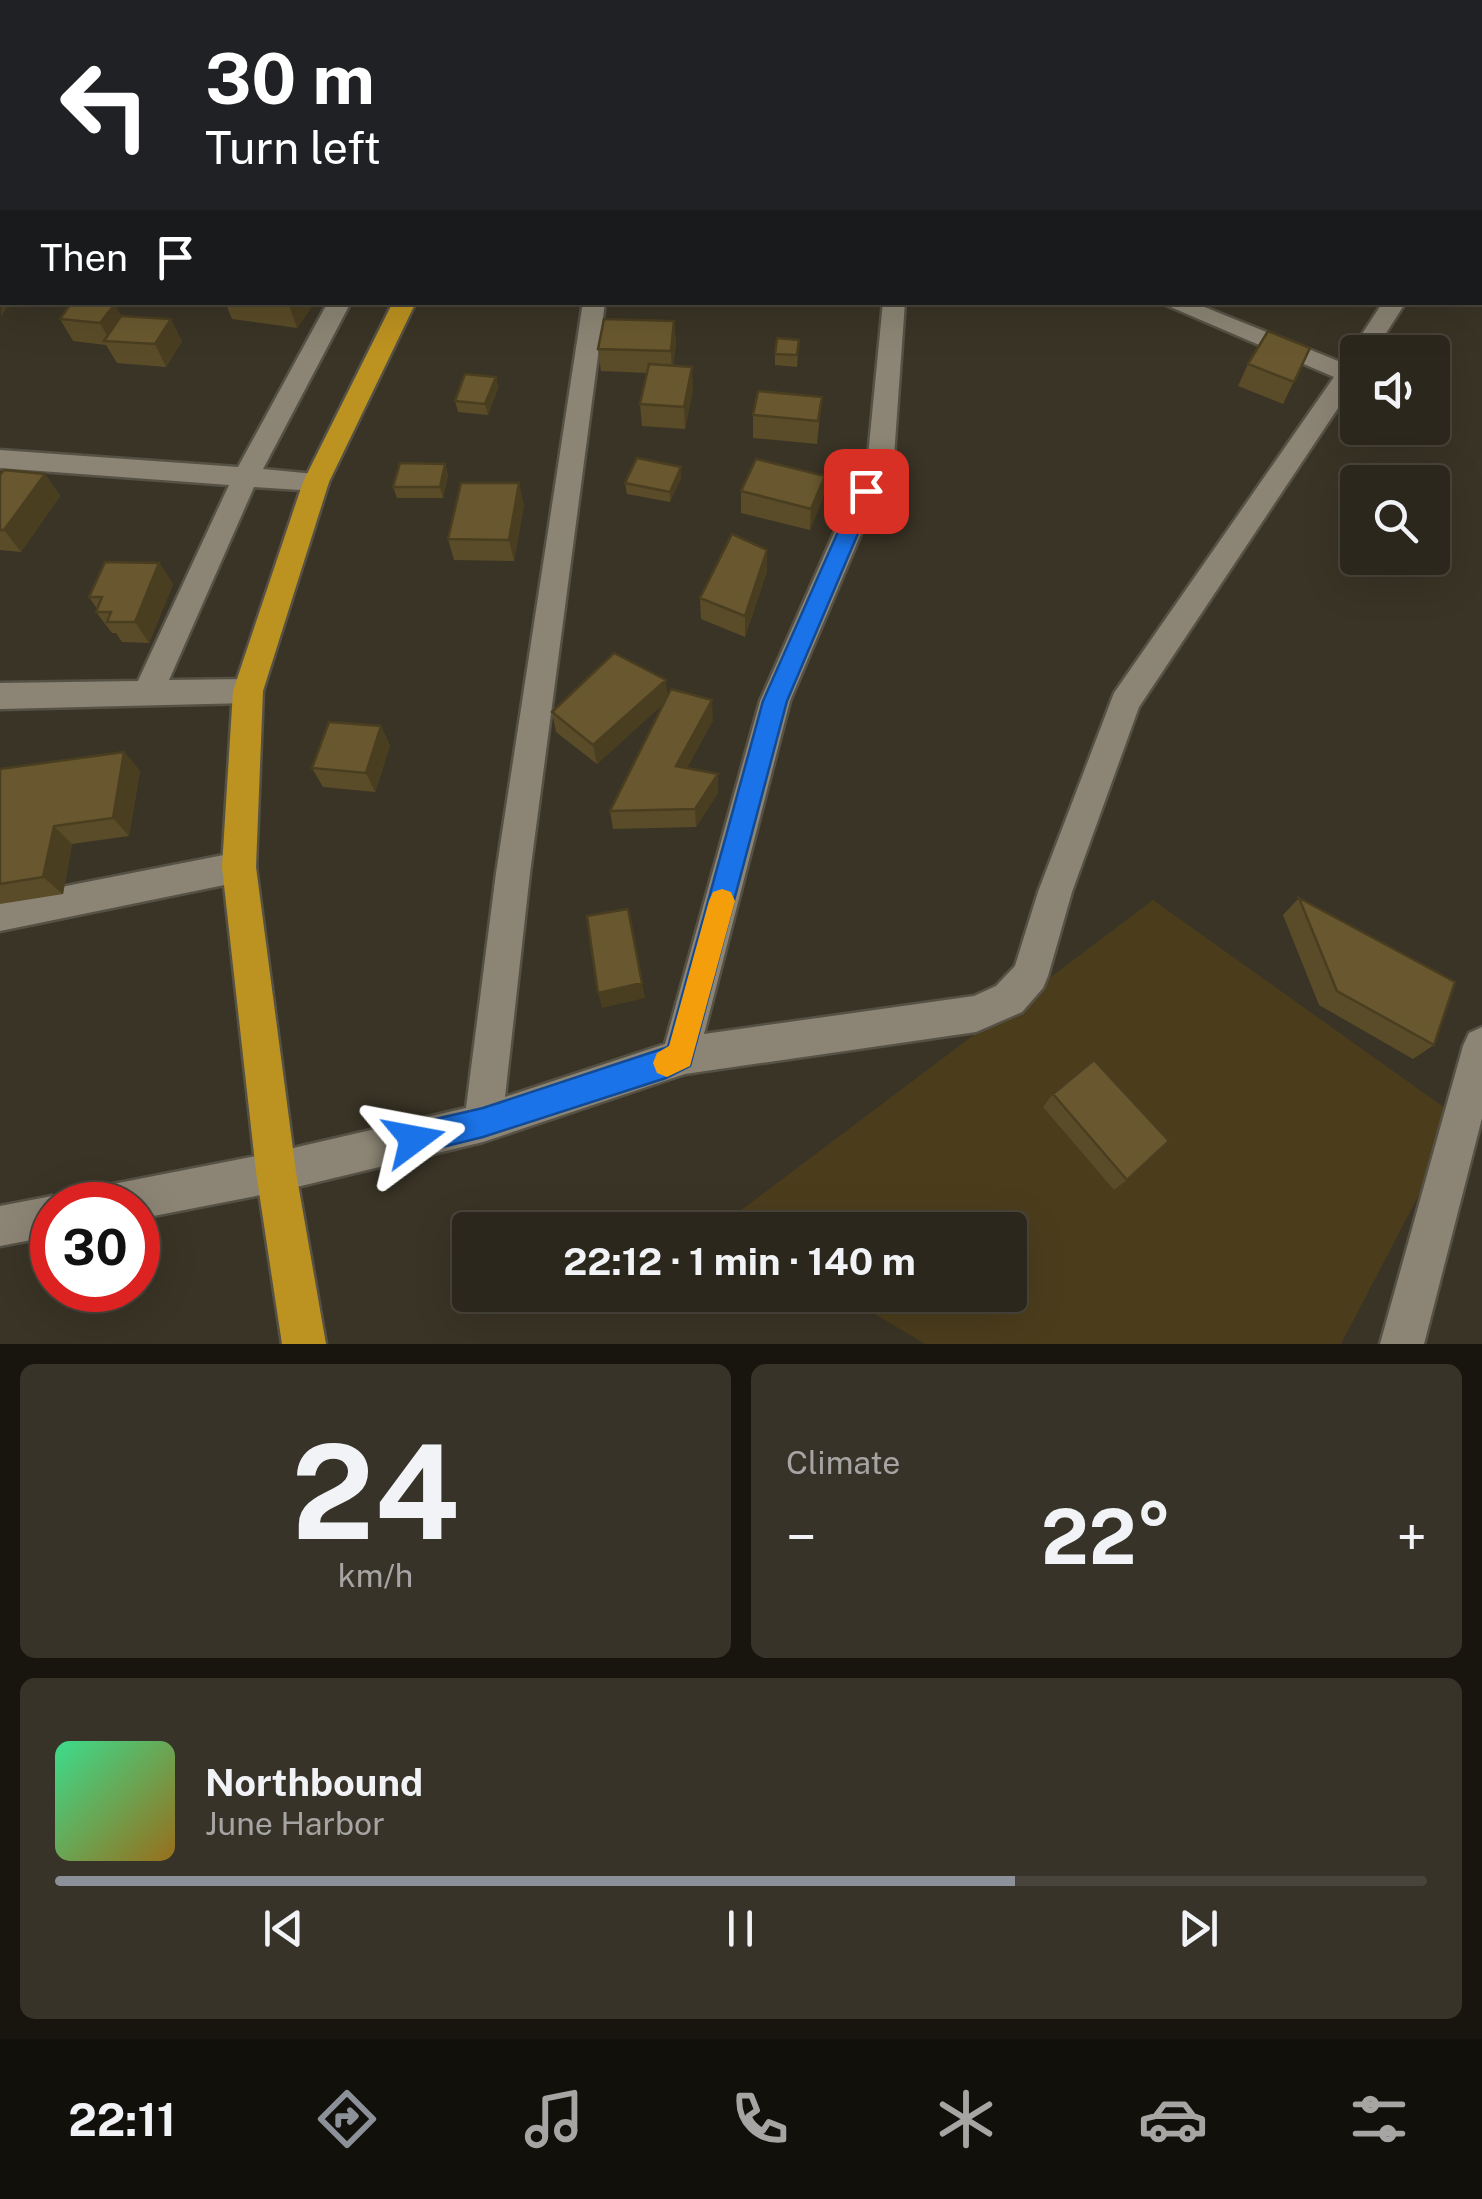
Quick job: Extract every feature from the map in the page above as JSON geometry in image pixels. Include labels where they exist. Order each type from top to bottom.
[{"type":"highway","points":[[304,1344],[276,1172],[239,867],[248,690],[316,482],[403,305]]},
{"type":"street","points":[[148,693],[247,474],[338,305]]},
{"type":"street","points":[[483,1123],[594,305]]},
{"type":"street","points":[[680,1056],[775,701],[881,456],[894,305]]},
{"type":"street","points":[[1179,305],[1340,357]]},
{"type":"street","points":[[1373,335],[1393,305]]},
{"type":"street","points":[[160,1195],[483,1123],[666,1064],[680,1056],[976,1014],[1009,1000],[1030,976],[1054,892],[1125,702],[1340,384]]},
{"type":"street","points":[[0,460],[247,474],[316,482]]},
{"type":"street","points":[[0,696],[248,690]]},
{"type":"street","points":[[0,915],[239,867]]},
{"type":"street","points":[[1402,1344],[1482,1046]]},
{"type":"street","points":[[0,1226],[30,1220]]},
{"type":"shaded area","points":[[1153,900],[1459,1118],[1341,1344],[925,1344],[871,1312],[1027,1312],[1027,1212],[739,1212]]},
{"type":"building","points":[[70,305],[114,305],[100,323],[60,319]]},
{"type":"building","points":[[121,316],[171,319],[155,344],[104,341]]},
{"type":"building","points":[[604,319],[674,321],[671,351],[598,349]]},
{"type":"building","points":[[1268,331],[1310,348],[1294,382],[1248,364]]},
{"type":"building","points":[[777,338],[799,340],[797,355],[775,354]]},
{"type":"building","points":[[649,364],[692,367],[684,407],[640,404]]},
{"type":"building","points":[[465,374],[496,377],[485,404],[455,401]]},
{"type":"building","points":[[758,391],[822,397],[818,421],[753,415]]},
{"type":"building","points":[[637,458],[681,467],[670,492],[625,483]]},
{"type":"building","points":[[756,459],[825,476],[811,509],[741,491]]},
{"type":"building","points":[[400,463],[445,464],[440,487],[393,487]]},
{"type":"building","points":[[4,470],[45,474],[4,530],[0,530],[0,475]]},
{"type":"building","points":[[461,483],[519,483],[509,540],[448,539]]},
{"type":"building","points":[[732,534],[767,550],[745,616],[700,598]]},
{"type":"building","points":[[105,562],[159,563],[135,622],[107,622],[111,612],[96,612],[102,597],[89,597]]},
{"type":"building","points":[[614,653],[666,680],[593,745],[552,712]]},
{"type":"building","points":[[671,689],[712,700],[676,766],[718,774],[695,809],[610,811]]},
{"type":"building","points":[[329,722],[381,726],[366,773],[312,768]]},
{"type":"building","points":[[124,752],[113,818],[54,826],[43,877],[0,884],[0,769]]},
{"type":"building","points":[[1299,898],[1455,982],[1434,1045],[1337,991]]},
{"type":"building","points":[[628,909],[642,983],[598,993],[587,916]]},
{"type":"building","points":[[1094,1060],[1169,1141],[1127,1180],[1053,1094]]},
{"type":"slow traffic","points":[[667,1063],[680,1056],[687,1036],[722,901]]},
{"type":"route","points":[[414,1139],[483,1123],[666,1064],[680,1056],[775,701],[866,491]]}]
